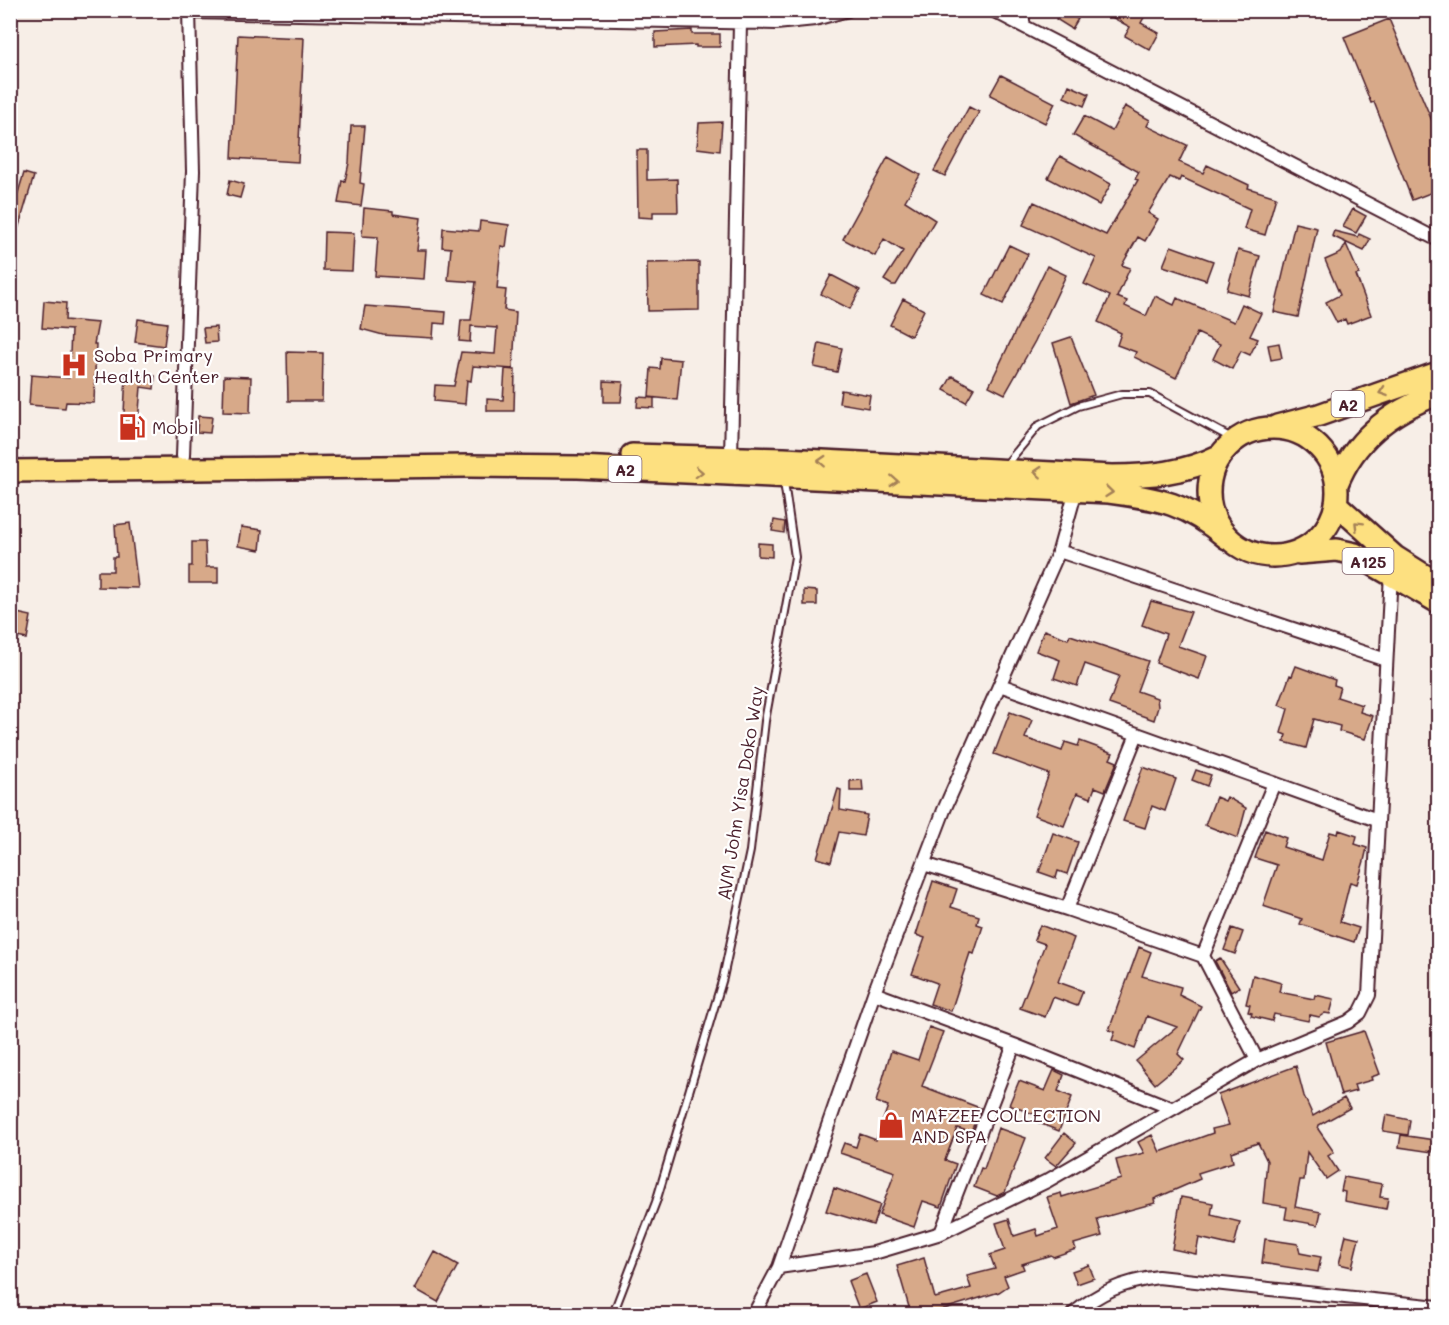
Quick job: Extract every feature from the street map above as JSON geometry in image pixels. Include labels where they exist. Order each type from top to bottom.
[{"type":"highway","name":"A2","points":[[1255,430],[1319,415],[1438,373]]},
{"type":"highway","name":"A2","points":[[1336,494],[1344,465],[1376,428],[1409,406],[1438,394]]},
{"type":"highway","points":[[1277,428],[1299,433],[1317,446],[1330,463],[1336,494],[1328,526],[1311,544],[1290,555],[1267,556],[1246,551],[1227,538],[1214,520],[1208,498],[1210,476],[1219,456],[1235,440],[1255,430],[1277,428]]},
{"type":"highway","name":"A2","points":[[10,458],[383,452],[731,458],[1139,476],[1186,469],[1219,456]]},
{"type":"highway","name":"A2","points":[[10,471],[469,466],[783,475],[1076,490],[1162,500],[1197,514],[1227,538]]},
{"type":"highway","name":"A125","points":[[1336,494],[1395,557],[1438,584]]},
{"type":"highway","name":"A125","points":[[1290,555],[1337,550],[1355,554],[1438,602]]},
{"type":"street","points":[[992,10],[1438,240]]},
{"type":"street","points":[[1023,10],[1023,26]]},
{"type":"street","points":[[183,456],[193,171],[189,11],[740,23],[796,21],[840,12]]},
{"type":"street","points":[[731,458],[740,23]]},
{"type":"street","points":[[754,1314],[779,1267],[874,993],[924,864],[1059,551],[1076,490]]},
{"type":"street","points":[[1059,551],[1386,660]]},
{"type":"street","points":[[779,1267],[874,1253],[941,1233],[1047,1182],[1257,1060],[1348,1022],[1367,1004],[1391,573]]},
{"type":"street","points":[[1000,685],[1377,820]]},
{"type":"street","points":[[1066,909],[1137,734]]},
{"type":"street","points":[[1203,956],[1274,783]]},
{"type":"street","points":[[924,864],[1203,956],[1257,1060]]},
{"type":"street","points":[[874,993],[1014,1045],[1171,1108]]},
{"type":"street","points":[[941,1233],[1014,1045]]},
{"type":"street","points":[[1072,1314],[1091,1300],[1128,1281],[1158,1277],[1438,1306]]},
{"type":"lane","points":[[1001,471],[1038,426],[1078,406],[1122,394],[1150,394],[1235,440]]},
{"type":"lane","name":"AVM John Yisa Doko Way","points":[[613,1314],[656,1202],[723,978],[750,851],[765,721],[795,557],[783,475]]},
{"type":"building","points":[[1060,10],[1078,19],[1072,29],[1056,19]]},
{"type":"building","points":[[1099,10],[1148,10],[1141,23],[1159,33],[1150,50],[1125,36],[1130,27]]},
{"type":"building","points":[[1389,19],[1438,135],[1438,190],[1412,200],[1374,102],[1371,103],[1344,37]]},
{"type":"building","points":[[692,30],[692,34],[720,34],[720,47],[696,47],[696,45],[655,47],[655,32]]},
{"type":"building","points":[[238,35],[304,38],[298,162],[232,158]]},
{"type":"building","points":[[1001,75],[1055,103],[1045,123],[990,95]]},
{"type":"building","points":[[1069,85],[1089,94],[1084,106],[1064,97]]},
{"type":"building","points":[[1125,106],[1150,120],[1147,126],[1187,145],[1179,162],[1203,173],[1207,165],[1249,185],[1248,188],[1276,197],[1265,235],[1244,229],[1250,209],[1181,177],[1179,181],[1170,177],[1148,213],[1158,219],[1145,241],[1138,237],[1122,265],[1130,268],[1117,297],[1127,301],[1125,306],[1146,316],[1155,296],[1174,305],[1177,298],[1234,322],[1242,304],[1261,313],[1250,336],[1258,339],[1250,355],[1241,351],[1232,369],[1213,359],[1220,344],[1197,333],[1176,378],[1134,357],[1136,352],[1117,345],[1121,333],[1098,322],[1110,296],[1084,284],[1096,258],[1023,225],[1034,202],[1106,235],[1138,180],[1135,179],[1139,172],[1073,135],[1084,116],[1112,131]]},
{"type":"building","points":[[969,107],[979,112],[945,176],[934,171]]},
{"type":"building","points":[[722,122],[720,151],[697,148],[699,123]]},
{"type":"building","points":[[351,126],[365,126],[360,183],[364,184],[361,206],[338,203],[342,180],[345,181],[349,163]]},
{"type":"building","points":[[637,150],[647,150],[647,180],[677,179],[678,212],[653,212],[653,218],[638,217]]},
{"type":"building","points":[[1060,156],[1111,184],[1099,205],[1048,178]]},
{"type":"building","points":[[888,157],[920,175],[905,201],[935,220],[896,285],[884,280],[903,251],[884,239],[875,256],[843,239]]},
{"type":"building","points":[[24,173],[34,176],[13,246],[10,246],[10,219]]},
{"type":"building","points":[[230,180],[244,184],[240,198],[227,195]]},
{"type":"building","points":[[364,208],[393,211],[393,214],[421,218],[417,250],[426,250],[424,279],[375,276],[378,237],[362,236]]},
{"type":"building","points":[[1353,209],[1366,216],[1356,233],[1343,227]]},
{"type":"building","points":[[480,221],[509,225],[506,247],[501,246],[497,289],[506,290],[504,310],[516,312],[513,369],[473,366],[471,381],[467,380],[465,404],[434,401],[435,385],[454,386],[461,352],[495,354],[497,328],[471,326],[470,342],[459,341],[461,320],[471,320],[476,282],[448,280],[451,248],[442,247],[443,228],[479,231]]},
{"type":"building","points":[[1295,223],[1317,228],[1298,317],[1274,312]]},
{"type":"building","points":[[1334,231],[1358,237],[1359,234],[1370,239],[1364,251],[1332,236]]},
{"type":"building","points":[[324,232],[354,233],[352,271],[323,270]]},
{"type":"building","points":[[1346,244],[1359,274],[1356,275],[1371,315],[1347,324],[1345,319],[1337,323],[1326,302],[1340,295],[1325,260],[1341,253]]},
{"type":"building","points":[[1009,245],[1028,254],[1003,304],[984,295]]},
{"type":"building","points":[[1171,246],[1213,261],[1206,280],[1163,266]]},
{"type":"building","points":[[1238,250],[1260,256],[1249,296],[1227,290]]},
{"type":"building","points":[[699,262],[699,310],[648,311],[647,263]]},
{"type":"building","points":[[1047,266],[1066,275],[1035,341],[1005,394],[989,386]]},
{"type":"building","points":[[831,275],[860,290],[850,309],[821,294]]},
{"type":"building","points":[[903,299],[924,310],[911,336],[890,325]]},
{"type":"building","points":[[44,301],[66,303],[65,320],[98,323],[94,344],[96,344],[94,403],[66,402],[65,408],[29,405],[31,375],[69,378],[71,330],[42,328]]},
{"type":"building","points":[[365,306],[446,312],[445,324],[434,323],[433,338],[383,335],[361,329]]},
{"type":"building","points":[[138,319],[167,323],[164,346],[135,342]]},
{"type":"building","points":[[216,327],[217,342],[205,343],[203,328]]},
{"type":"building","points":[[1071,337],[1094,395],[1071,403],[1053,343]]},
{"type":"building","points":[[819,343],[842,348],[837,372],[814,367]]},
{"type":"building","points":[[1279,343],[1282,358],[1271,360],[1268,345]]},
{"type":"building","points":[[287,352],[323,353],[322,401],[288,401]]},
{"type":"building","points":[[661,358],[681,360],[677,400],[649,397],[651,368],[660,369]]},
{"type":"building","points":[[505,369],[515,370],[514,411],[487,411],[487,399],[503,400]]},
{"type":"building","points":[[126,373],[155,376],[154,389],[141,387],[137,434],[123,433]]},
{"type":"building","points":[[224,376],[251,377],[250,413],[223,412]]},
{"type":"building","points":[[952,376],[974,388],[966,402],[944,390]]},
{"type":"building","points":[[604,381],[623,382],[621,402],[604,402]]},
{"type":"building","points":[[841,390],[870,395],[868,408],[839,403]]},
{"type":"building","points":[[638,397],[654,398],[654,408],[637,407]]},
{"type":"building","points":[[198,416],[212,417],[210,433],[197,432]]},
{"type":"building","points":[[774,520],[785,522],[784,533],[772,531]]},
{"type":"building","points":[[130,523],[138,588],[98,587],[98,571],[113,571],[113,557],[117,557],[115,525]]},
{"type":"building","points":[[241,527],[262,530],[260,550],[238,546]]},
{"type":"building","points":[[192,542],[205,542],[206,567],[218,567],[218,583],[189,583]]},
{"type":"building","points":[[758,543],[772,544],[772,557],[758,556]]},
{"type":"building","points":[[804,590],[817,591],[817,605],[804,605]]},
{"type":"building","points":[[1151,601],[1191,612],[1178,646],[1207,656],[1199,679],[1156,663],[1166,634],[1142,625]]},
{"type":"building","points":[[17,613],[31,616],[27,639],[12,636]]},
{"type":"building","points":[[1044,630],[1068,639],[1070,635],[1148,661],[1137,691],[1157,698],[1158,707],[1154,720],[1109,704],[1119,676],[1085,664],[1077,686],[1054,678],[1060,660],[1036,651]]},
{"type":"building","points":[[1296,666],[1335,680],[1334,685],[1340,687],[1337,697],[1362,705],[1360,712],[1373,716],[1365,739],[1339,731],[1340,726],[1314,719],[1306,748],[1284,742],[1286,735],[1281,733],[1288,709],[1279,705],[1290,675],[1292,676]]},
{"type":"building","points":[[1010,712],[1032,720],[1025,738],[1062,751],[1065,742],[1078,746],[1080,741],[1113,753],[1110,759],[1117,762],[1105,791],[1095,787],[1091,798],[1077,793],[1064,826],[1034,815],[1049,774],[994,754]]},
{"type":"building","points":[[1143,767],[1176,779],[1165,811],[1152,806],[1145,828],[1123,821]]},
{"type":"building","points":[[1196,770],[1211,775],[1207,786],[1192,780]]},
{"type":"building","points":[[862,780],[863,791],[850,791],[850,781]]},
{"type":"building","points":[[838,789],[841,790],[840,810],[867,815],[863,836],[839,832],[831,862],[817,858]]},
{"type":"building","points":[[1216,797],[1225,801],[1227,797],[1246,808],[1238,838],[1205,825]]},
{"type":"building","points":[[1265,830],[1286,838],[1283,847],[1322,860],[1330,832],[1338,834],[1339,830],[1357,836],[1355,844],[1367,848],[1357,884],[1350,882],[1340,922],[1359,928],[1354,942],[1300,924],[1302,919],[1263,906],[1277,865],[1255,858]]},
{"type":"building","points":[[1053,833],[1078,842],[1067,874],[1058,871],[1056,878],[1039,872]]},
{"type":"building","points":[[933,881],[957,889],[951,907],[979,916],[977,924],[983,926],[974,954],[970,953],[951,1011],[930,1004],[937,983],[912,974],[925,938],[916,935]]},
{"type":"building","points":[[1040,925],[1074,938],[1058,982],[1083,991],[1077,1006],[1053,997],[1045,1017],[1020,1008],[1045,944],[1034,940]]},
{"type":"building","points":[[1232,928],[1243,932],[1235,954],[1224,950]]},
{"type":"building","points":[[1139,947],[1151,952],[1142,976],[1181,987],[1179,995],[1201,1006],[1178,1054],[1184,1060],[1155,1084],[1136,1061],[1177,1027],[1147,1016],[1135,1049],[1112,1040],[1115,1032],[1109,1030]]},
{"type":"building","points":[[1220,958],[1239,987],[1231,992],[1215,961]]},
{"type":"building","points":[[1253,975],[1281,983],[1279,992],[1314,999],[1315,995],[1334,999],[1330,1014],[1325,1013],[1319,1017],[1310,1015],[1308,1021],[1274,1014],[1272,1021],[1251,1016],[1252,1013],[1248,1012],[1250,1005],[1246,1004]]},
{"type":"building","points":[[929,1027],[943,1032],[922,1086],[980,1108],[971,1132],[957,1128],[945,1160],[956,1164],[941,1207],[923,1201],[914,1227],[879,1215],[895,1172],[840,1153],[844,1143],[856,1147],[860,1134],[876,1140],[888,1106],[876,1102],[891,1051],[918,1060]]},
{"type":"building","points":[[1364,1031],[1380,1074],[1371,1077],[1372,1080],[1354,1085],[1356,1091],[1341,1095],[1326,1042]]},
{"type":"building","points":[[1296,1066],[1304,1096],[1313,1116],[1344,1098],[1350,1108],[1319,1125],[1318,1129],[1334,1152],[1328,1156],[1338,1171],[1326,1179],[1307,1152],[1304,1180],[1300,1180],[1295,1207],[1321,1212],[1318,1225],[1285,1219],[1287,1207],[1263,1203],[1267,1161],[1258,1143],[1231,1152],[1233,1162],[1198,1173],[1200,1179],[1154,1199],[1155,1203],[1097,1219],[1102,1236],[1074,1244],[1076,1249],[1022,1264],[1024,1269],[1004,1276],[1008,1286],[999,1292],[928,1314],[911,1314],[897,1266],[924,1258],[935,1298],[971,1288],[967,1276],[995,1269],[990,1255],[1005,1250],[996,1223],[1009,1219],[1014,1236],[1036,1229],[1038,1236],[1058,1229],[1047,1197],[1061,1193],[1062,1197],[1121,1179],[1116,1160],[1144,1153],[1138,1142],[1152,1135],[1160,1152],[1213,1133],[1212,1129],[1229,1125],[1218,1095]]},
{"type":"building","points":[[1054,1070],[1064,1075],[1058,1091],[1072,1097],[1059,1131],[1034,1121],[1036,1115],[1009,1105],[1019,1081],[1045,1091]]},
{"type":"building","points":[[1386,1115],[1410,1120],[1408,1135],[1383,1131]]},
{"type":"building","points":[[998,1128],[1026,1138],[1005,1192],[997,1196],[974,1187],[981,1168],[984,1169]]},
{"type":"building","points":[[1064,1133],[1076,1143],[1056,1166],[1045,1158]]},
{"type":"building","points":[[1401,1135],[1434,1140],[1432,1152],[1399,1147]]},
{"type":"building","points":[[1344,1177],[1382,1184],[1380,1197],[1388,1198],[1386,1209],[1344,1201],[1345,1192],[1341,1191]]},
{"type":"building","points":[[834,1188],[880,1205],[873,1225],[826,1211]]},
{"type":"building","points":[[1181,1197],[1213,1203],[1211,1215],[1240,1222],[1234,1246],[1199,1238],[1196,1254],[1172,1249]]},
{"type":"building","points":[[1346,1235],[1359,1238],[1352,1267],[1339,1264]]},
{"type":"building","points":[[1265,1239],[1298,1244],[1300,1253],[1321,1257],[1318,1272],[1262,1263]]},
{"type":"building","points":[[435,1252],[458,1265],[438,1302],[415,1289]]},
{"type":"building","points":[[1089,1265],[1094,1278],[1077,1284],[1072,1271]]},
{"type":"building","points":[[866,1274],[877,1302],[859,1309],[848,1281]]},
{"type":"place","name":"Soba Primary Health Center","points":[[74,365]]},
{"type":"place","name":"Mobil","points":[[132,427]]},
{"type":"place","name":"MAFZEE COLLECTION AND SPA","points":[[891,1125]]}]
